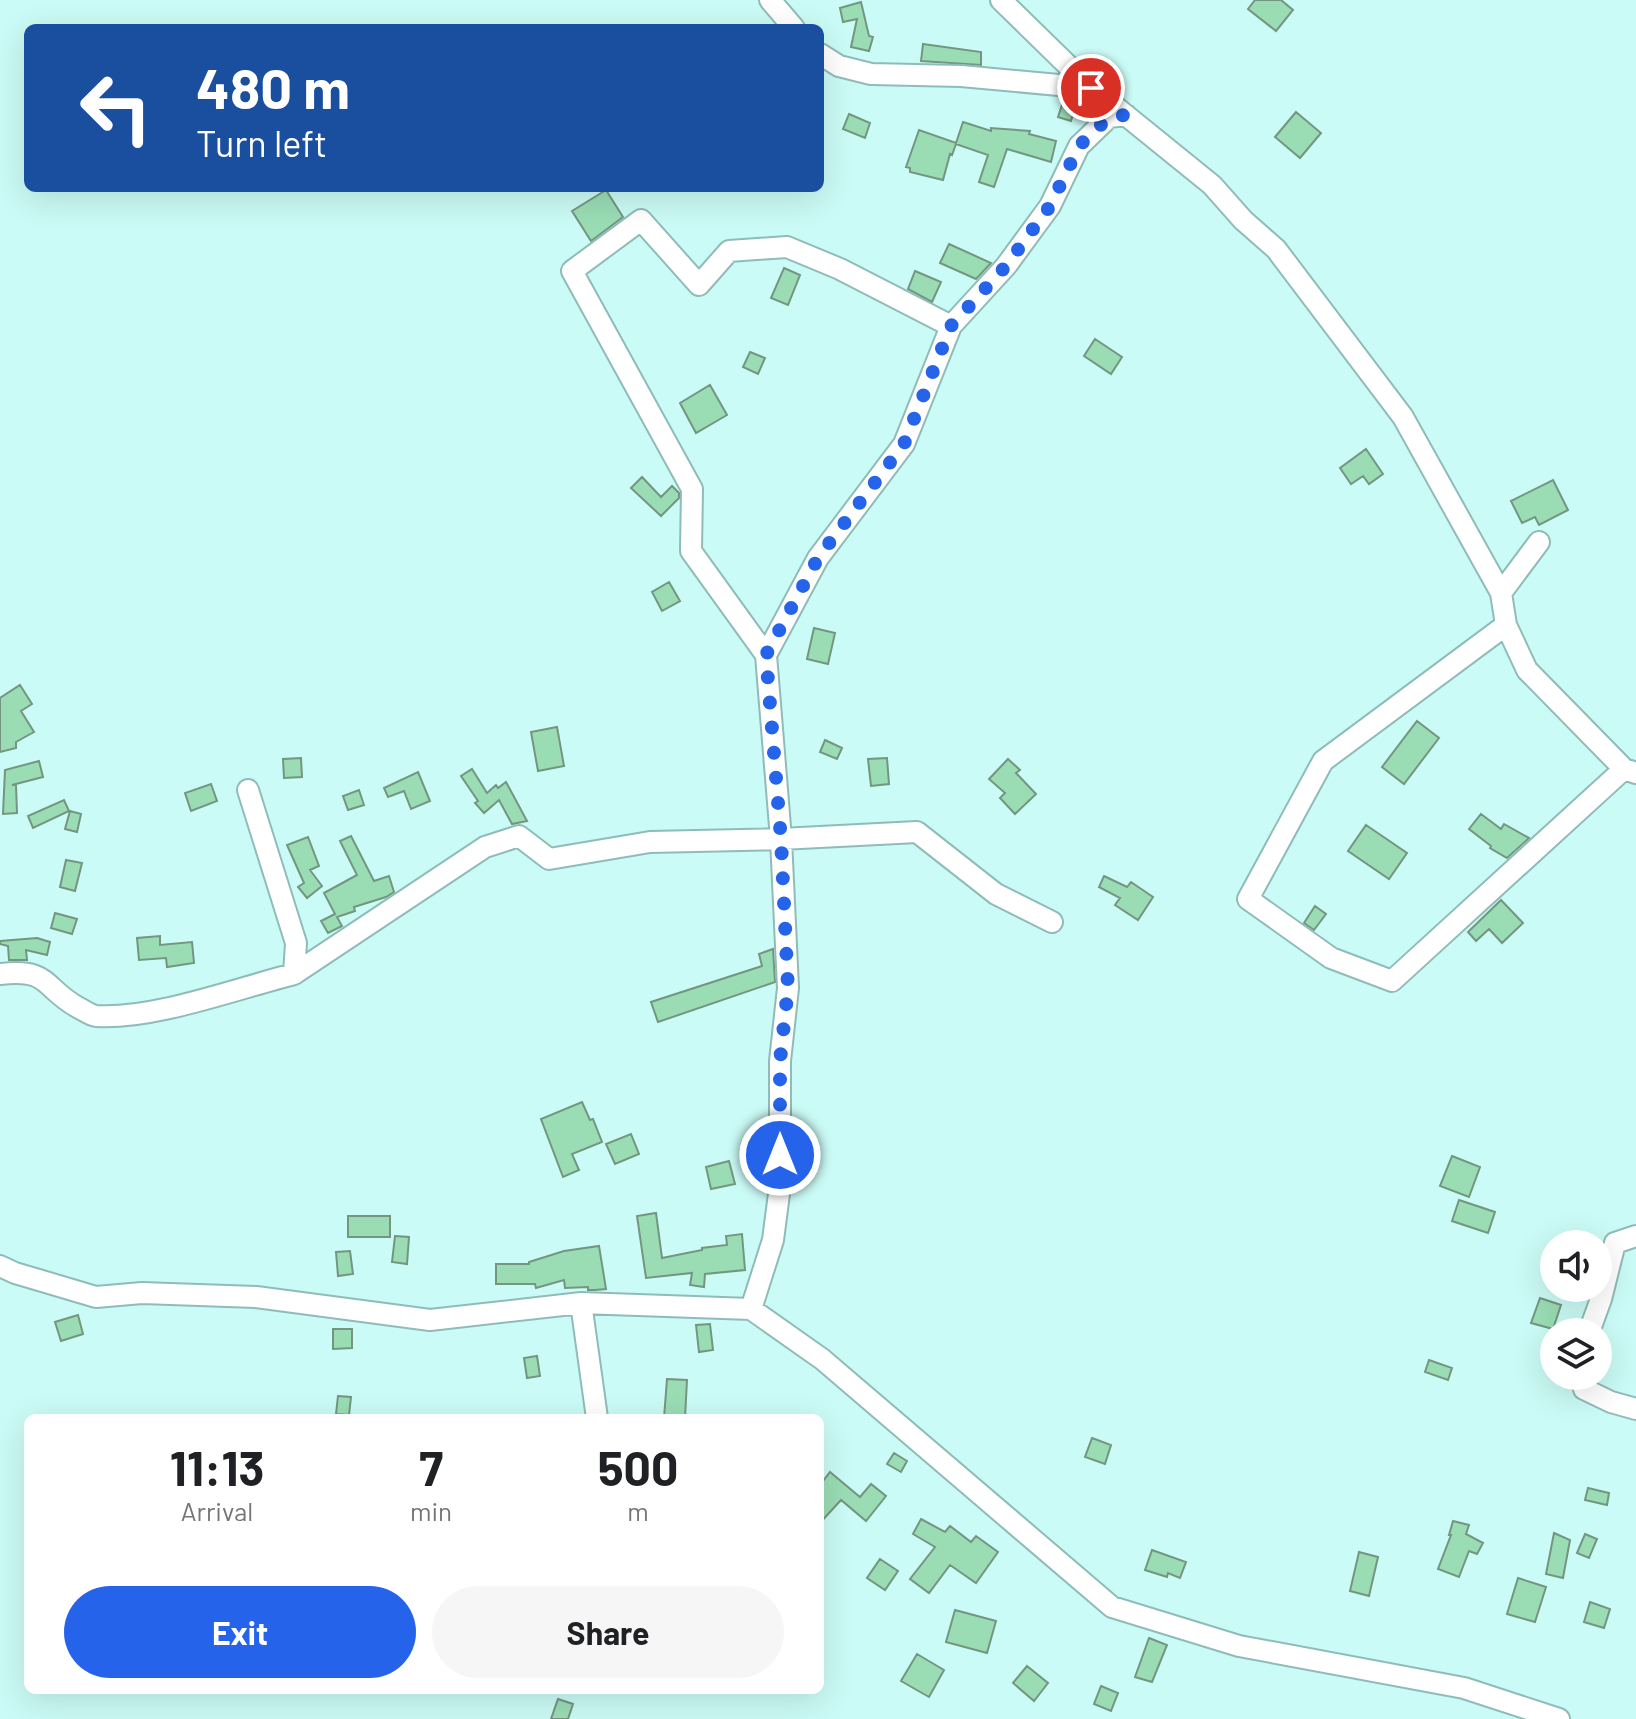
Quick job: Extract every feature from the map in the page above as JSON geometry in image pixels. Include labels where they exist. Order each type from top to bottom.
[{"type":"street","points":[[770,0],[791,24]]},
{"type":"street","points":[[1001,0],[1091,88],[1212,185],[1243,220],[1276,249],[1403,417],[1501,593],[1506,625],[1527,670],[1630,771],[1392,981],[1331,958],[1248,899],[1323,761],[1506,625]]},
{"type":"street","points":[[824,57],[839,66],[871,74],[961,76],[1091,88]]},
{"type":"street","points":[[766,655],[818,558],[904,444],[951,326],[1006,266],[1050,206],[1079,146],[1109,117],[1126,115]]},
{"type":"street","points":[[751,1309],[773,1240],[780,1186],[780,1061],[788,988],[781,839],[766,655],[691,551],[692,489],[572,271],[641,220],[699,285],[729,251],[787,247],[840,269],[951,326]]},
{"type":"street","points":[[1501,593],[1539,542]]},
{"type":"street","points":[[248,790],[296,943],[294,974]]},
{"type":"street","points":[[0,974],[22,971],[44,978],[62,999],[93,1016],[153,1011],[294,974],[485,847],[519,836],[549,859],[650,842],[917,832],[996,894],[1052,922]]},
{"type":"street","points":[[1594,1318],[1615,1243],[1636,1236]]},
{"type":"street","points":[[0,1266],[96,1297],[142,1293],[256,1297],[430,1320],[581,1303],[751,1309],[822,1359],[1112,1607],[1239,1646],[1464,1688],[1559,1719]]},
{"type":"street","points":[[581,1303],[596,1414]]},
{"type":"street","points":[[1586,1390],[1636,1409]]},
{"type":"building","points":[[1255,0],[1281,0],[1293,10],[1276,31],[1248,9]]},
{"type":"building","points":[[861,2],[869,36],[873,37],[869,51],[851,47],[857,19],[843,22],[840,8]]},
{"type":"building","points":[[923,44],[981,52],[981,65],[921,61]]},
{"type":"building","points":[[1064,99],[1077,100],[1071,121],[1058,117]]},
{"type":"building","points":[[1296,112],[1321,133],[1300,158],[1275,137]]},
{"type":"building","points":[[849,114],[870,123],[865,138],[843,129]]},
{"type":"building","points":[[963,122],[991,131],[991,128],[1030,131],[1029,134],[1056,141],[1051,162],[1007,149],[994,187],[979,182],[988,155],[956,144],[943,180],[910,172],[910,168],[906,167],[919,130],[956,143]]},
{"type":"building","points":[[607,192],[623,217],[591,241],[572,211]]},
{"type":"building","points":[[949,244],[991,263],[976,279],[940,263]]},
{"type":"building","points":[[784,268],[800,275],[788,305],[771,298]]},
{"type":"building","points":[[915,271],[941,282],[932,302],[908,289]]},
{"type":"building","points":[[1095,339],[1122,357],[1111,374],[1084,356]]},
{"type":"building","points":[[750,352],[765,358],[758,374],[743,367]]},
{"type":"building","points":[[710,385],[727,415],[696,433],[680,403]]},
{"type":"building","points":[[1366,449],[1383,474],[1369,484],[1363,476],[1351,484],[1340,468]]},
{"type":"building","points":[[642,477],[661,497],[672,486],[679,493],[679,498],[661,516],[631,488]]},
{"type":"building","points":[[1553,480],[1568,510],[1539,525],[1535,517],[1522,523],[1511,501]]},
{"type":"building","points":[[669,582],[680,601],[662,611],[652,592]]},
{"type":"building","points":[[814,628],[835,633],[828,664],[807,659]]},
{"type":"building","points":[[20,685],[32,704],[21,711],[34,732],[16,742],[16,748],[0,752],[0,698]]},
{"type":"building","points":[[1417,721],[1439,738],[1404,784],[1382,767]]},
{"type":"building","points":[[557,727],[564,766],[538,771],[531,732]]},
{"type":"building","points":[[825,740],[842,748],[837,759],[820,752]]},
{"type":"building","points":[[301,758],[302,777],[284,778],[283,759]]},
{"type":"building","points":[[887,758],[889,784],[871,786],[868,759]]},
{"type":"building","points":[[1008,759],[1020,770],[1016,773],[1036,794],[1015,814],[1000,798],[1005,793],[989,779]]},
{"type":"building","points":[[39,761],[43,777],[12,785],[16,785],[17,813],[3,814],[5,770]]},
{"type":"building","points":[[472,769],[487,793],[496,785],[498,788],[506,782],[527,821],[512,824],[499,800],[484,813],[461,776]]},
{"type":"building","points":[[418,772],[430,801],[411,809],[404,791],[388,797],[384,788]]},
{"type":"building","points":[[211,784],[217,801],[191,811],[185,793]]},
{"type":"building","points":[[359,790],[364,805],[348,810],[343,796]]},
{"type":"building","points":[[64,800],[69,811],[33,828],[28,816]]},
{"type":"building","points":[[70,811],[81,814],[77,832],[65,829]]},
{"type":"building","points":[[1481,814],[1501,829],[1504,824],[1529,838],[1507,858],[1469,829]]},
{"type":"building","points":[[1366,825],[1407,853],[1389,879],[1348,851]]},
{"type":"building","points":[[351,836],[374,881],[389,876],[394,892],[337,917],[342,926],[328,933],[321,921],[335,914],[324,893],[357,875],[340,841]]},
{"type":"building","points":[[308,837],[319,866],[310,870],[322,886],[307,898],[298,887],[304,883],[287,845]]},
{"type":"building","points":[[66,860],[82,863],[75,891],[60,887]]},
{"type":"building","points":[[1104,876],[1127,887],[1131,882],[1153,897],[1138,920],[1115,905],[1120,898],[1099,887]]},
{"type":"building","points":[[1501,900],[1523,923],[1502,943],[1489,929],[1476,941],[1468,932]]},
{"type":"building","points":[[1315,906],[1326,914],[1314,930],[1304,923]]},
{"type":"building","points":[[55,913],[77,919],[72,934],[51,928]]},
{"type":"building","points":[[160,936],[160,945],[192,942],[194,963],[167,967],[166,958],[139,960],[137,938]]},
{"type":"building","points":[[37,938],[50,942],[47,955],[26,950],[27,960],[9,960],[8,946],[0,944],[0,941]]},
{"type":"building","points":[[773,949],[775,982],[658,1022],[651,1002],[762,966],[759,954]]},
{"type":"building","points":[[582,1102],[602,1142],[572,1154],[579,1170],[563,1177],[541,1119]]},
{"type":"building","points":[[631,1134],[639,1154],[615,1164],[606,1144]]},
{"type":"building","points":[[1452,1156],[1480,1167],[1469,1197],[1440,1186]]},
{"type":"building","points":[[729,1161],[735,1184],[711,1189],[706,1167]]},
{"type":"building","points":[[1459,1200],[1495,1212],[1488,1233],[1452,1221]]},
{"type":"building","points":[[656,1213],[662,1258],[727,1245],[726,1236],[742,1234],[745,1270],[705,1274],[704,1287],[690,1285],[692,1273],[646,1278],[637,1216]]},
{"type":"building","points":[[348,1216],[390,1216],[390,1237],[348,1237]]},
{"type":"building","points":[[395,1236],[409,1237],[407,1264],[392,1262]]},
{"type":"building","points":[[599,1246],[606,1289],[565,1288],[564,1280],[536,1288],[535,1284],[496,1284],[496,1264],[529,1264],[564,1251]]},
{"type":"building","points":[[350,1251],[353,1274],[338,1276],[336,1252]]},
{"type":"building","points":[[1540,1298],[1540,1302],[1561,1305],[1557,1318],[1540,1318],[1540,1325],[1531,1323]]},
{"type":"building","points":[[78,1315],[83,1334],[61,1341],[55,1322]]},
{"type":"building","points":[[710,1324],[713,1350],[699,1352],[696,1325]]},
{"type":"building","points":[[333,1329],[352,1329],[352,1348],[333,1349]]},
{"type":"building","points":[[537,1356],[540,1376],[527,1378],[524,1358]]},
{"type":"building","points":[[1429,1360],[1452,1368],[1448,1380],[1425,1372]]},
{"type":"building","points":[[667,1379],[687,1380],[685,1414],[664,1414]]},
{"type":"building","points":[[338,1396],[351,1397],[349,1414],[336,1414]]},
{"type":"building","points":[[1092,1438],[1111,1445],[1105,1464],[1085,1457]]},
{"type":"building","points":[[894,1453],[907,1461],[901,1472],[887,1464]]},
{"type":"building","points":[[830,1472],[860,1497],[871,1484],[886,1496],[866,1521],[841,1500],[824,1519],[824,1480]]},
{"type":"building","points":[[1588,1488],[1609,1493],[1607,1505],[1585,1500]]},
{"type":"building","points":[[921,1519],[945,1532],[950,1526],[971,1542],[976,1536],[998,1552],[976,1583],[950,1565],[929,1593],[910,1579],[935,1547],[913,1534]]},
{"type":"building","points":[[1453,1521],[1469,1525],[1466,1534],[1483,1543],[1477,1554],[1469,1551],[1459,1577],[1438,1569]]},
{"type":"building","points":[[1554,1533],[1570,1540],[1563,1578],[1546,1574]]},
{"type":"building","points":[[1585,1534],[1597,1539],[1589,1558],[1577,1553]]},
{"type":"building","points":[[1152,1550],[1186,1562],[1180,1578],[1145,1570]]},
{"type":"building","points":[[1359,1552],[1378,1557],[1369,1596],[1350,1591]]},
{"type":"building","points":[[880,1559],[898,1571],[885,1590],[867,1578]]},
{"type":"building","points":[[1518,1578],[1546,1587],[1535,1622],[1507,1614]]},
{"type":"building","points":[[1590,1602],[1610,1609],[1604,1628],[1584,1622]]},
{"type":"building","points":[[955,1610],[996,1621],[987,1653],[946,1642]]},
{"type":"building","points":[[1149,1638],[1167,1645],[1152,1682],[1135,1677]]},
{"type":"building","points":[[917,1654],[944,1670],[929,1697],[901,1681]]},
{"type":"building","points":[[1027,1666],[1048,1683],[1034,1701],[1013,1683]]},
{"type":"building","points":[[1101,1686],[1118,1693],[1111,1711],[1094,1704]]},
{"type":"building","points":[[558,1699],[573,1704],[568,1719],[551,1719]]},
{"type":"route","points":[[780,1155],[780,1061],[788,988],[781,839],[766,655],[818,558],[904,444],[951,326],[1006,266],[1050,206],[1079,146],[1109,117],[1126,115],[1091,88]]}]
